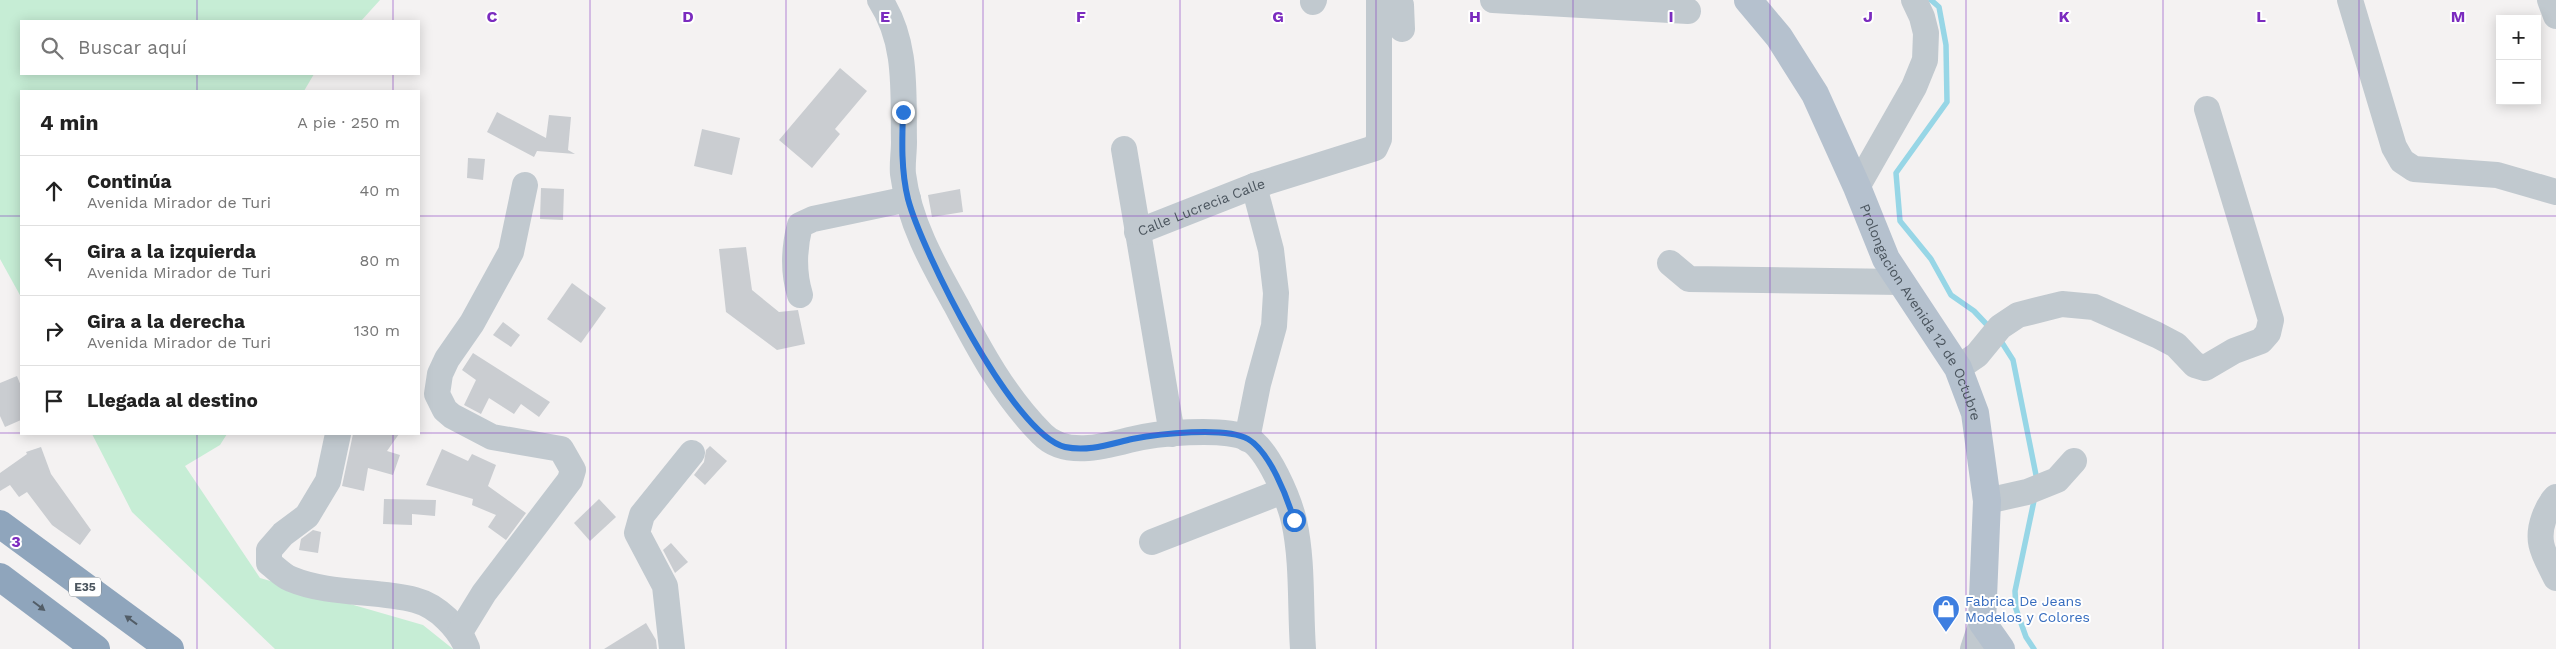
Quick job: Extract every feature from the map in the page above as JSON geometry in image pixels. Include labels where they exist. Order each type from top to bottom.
[{"type":"highway","name":"E35","points":[[0,524],[170,649]]},
{"type":"highway","points":[[0,577],[86,645]]},
{"type":"main road","name":"Prolongacion Avenida 12 de Octubre","points":[[1748,0],[1779,37],[1815,94],[1857,187],[1886,259],[1958,368],[1975,413],[1987,501],[1982,622]]},
{"type":"main road","points":[[1982,622],[2001,649]]},
{"type":"street","points":[[880,0],[890,15],[898,35],[902,57],[902,172],[908,199],[919,235],[980,350],[1016,405],[1044,437],[1064,447],[1103,448],[1131,440],[1201,431],[1247,438],[1263,455],[1283,491],[1294,520],[1298,546],[1303,649]]},
{"type":"street","name":"Calle Lucrecia Calle","points":[[1172,434],[1138,232],[1254,186],[1375,148],[1379,139],[1379,0]]},
{"type":"street","points":[[1397,0],[1400,5],[1402,29]]},
{"type":"street","points":[[1493,0],[1688,11]]},
{"type":"street","points":[[2350,0],[2394,147],[2402,161],[2414,169],[2497,175],[2556,192]]},
{"type":"street","points":[[2550,0],[2556,16]]},
{"type":"street","points":[[1857,187],[1914,88],[1925,60],[1926,34],[1918,7]]},
{"type":"street","points":[[1958,368],[1977,355],[1992,336],[2018,315],[2062,304],[2094,307],[2157,335],[2176,345],[2195,365],[2204,368],[2234,351],[2261,341],[2268,333],[2271,320],[2207,109]]},
{"type":"street","points":[[1124,149],[1138,232]]},
{"type":"street","points":[[338,435],[328,481],[307,516],[283,534],[269,550],[269,563],[290,579],[346,592],[416,600],[434,610],[464,641],[484,593],[570,480],[573,470],[561,449],[492,437],[460,422],[445,410],[437,394],[440,374],[447,359],[472,323],[511,252],[525,185]]},
{"type":"street","points":[[1247,438],[1258,384],[1274,326],[1276,293],[1271,250],[1254,186]]},
{"type":"street","points":[[800,295],[795,280],[796,242],[800,225],[813,218],[908,199]]},
{"type":"street","points":[[1670,263],[1689,279],[1901,282]]},
{"type":"street","points":[[672,649],[665,586],[637,533],[642,515],[692,453]]},
{"type":"street","points":[[1987,501],[2028,492],[2057,480],[2074,461]]},
{"type":"street","points":[[1152,542],[1283,491]]},
{"type":"street","points":[[2556,497],[2550,503],[2544,519],[2539,543],[2556,578]]},
{"type":"street","points":[[1974,649],[1982,622]]},
{"type":"green space","points":[[0,0],[380,0],[362,20],[20,20],[20,75],[313,75],[305,90],[20,90],[20,295],[0,259]]},
{"type":"green space","points":[[93,435],[226,435],[220,445],[185,466],[260,578],[423,625],[453,649],[275,649],[132,512]]},
{"type":"building","points":[[840,68],[867,91],[835,129],[840,134],[812,168],[779,140]]},
{"type":"building","points":[[497,112],[546,138],[549,115],[571,117],[568,150],[575,154],[537,151],[534,157],[487,132]]},
{"type":"building","points":[[702,129],[740,138],[732,175],[694,166]]},
{"type":"building","points":[[468,158],[485,159],[483,180],[467,178]]},
{"type":"building","points":[[541,188],[564,189],[563,220],[540,219]]},
{"type":"building","points":[[960,189],[963,212],[932,217],[928,195]]},
{"type":"building","points":[[746,247],[752,290],[779,312],[798,310],[805,344],[777,350],[726,312],[719,249]]},
{"type":"building","points":[[572,283],[606,308],[581,343],[547,319]]},
{"type":"building","points":[[503,322],[520,335],[511,347],[493,335]]},
{"type":"building","points":[[473,353],[550,402],[539,417],[521,404],[514,414],[489,398],[481,414],[464,405],[476,380],[462,370]]},
{"type":"building","points":[[17,376],[20,384],[20,420],[5,427],[0,416],[0,383]]},
{"type":"building","points":[[353,435],[398,435],[387,451],[400,455],[393,475],[368,468],[364,491],[342,486]]},
{"type":"building","points":[[710,446],[727,461],[705,485],[694,475],[704,462],[706,450]]},
{"type":"building","points":[[41,447],[51,474],[91,530],[80,545],[52,525],[27,492],[19,497],[10,485],[0,491],[0,473],[27,454],[26,452]]},
{"type":"building","points":[[442,449],[468,461],[472,454],[496,465],[488,486],[526,513],[506,540],[488,527],[496,515],[472,505],[473,499],[426,485]]},
{"type":"building","points":[[384,499],[436,500],[435,516],[412,514],[412,525],[383,524]]},
{"type":"building","points":[[599,499],[616,517],[590,541],[574,523]]},
{"type":"building","points":[[313,530],[321,532],[318,553],[299,550],[301,539]]},
{"type":"building","points":[[671,543],[688,562],[675,573],[663,550]]},
{"type":"building","points":[[646,623],[656,640],[657,649],[604,649]]},
{"type":"waterway","points":[[1931,0],[1939,7],[1946,45],[1947,102],[1896,173],[1900,221],[1931,259],[1951,295],[1974,311],[1991,329]]},
{"type":"waterway","points":[[1999,338],[2013,360],[2037,480]]},
{"type":"waterway","points":[[2034,649],[2026,637],[2016,609],[2015,591],[2035,496]]},
{"type":"place","name":"Fabrica De Jeans Modelos y Colores","points":[[1946,633]]},
{"type":"route","points":[[903,112],[904,145],[902,172],[919,235],[980,350],[999,381],[1016,405],[1044,437],[1064,447],[1103,448],[1160,434],[1201,431],[1247,438],[1258,448],[1272,469],[1287,499],[1294,520]]}]
